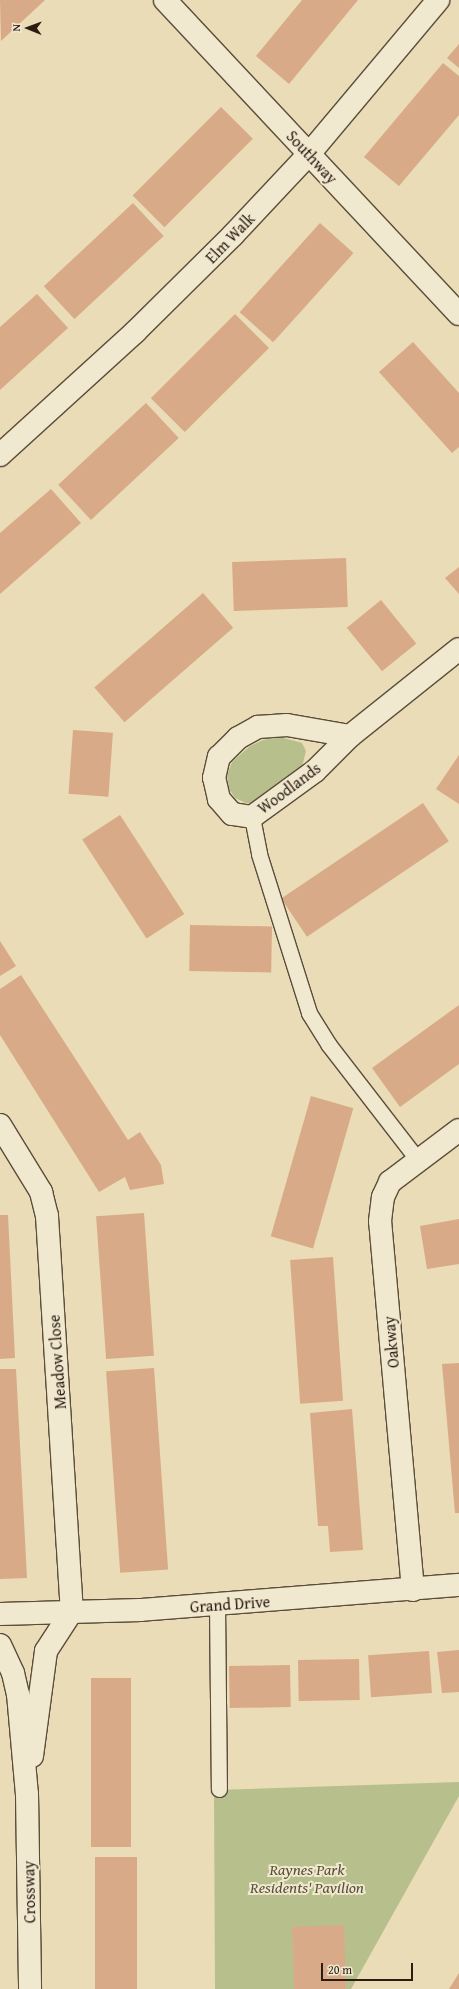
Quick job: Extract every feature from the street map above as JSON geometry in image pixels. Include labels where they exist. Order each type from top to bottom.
[{"type":"street","name":"Southway","points":[[165,0],[459,314]]},
{"type":"street","name":"Elm Walk","points":[[0,455],[146,321],[233,235],[310,154],[438,0]]},
{"type":"street","name":"Woodlands","points":[[350,736],[287,725],[258,727],[238,738],[219,757],[214,778],[219,799],[232,814],[252,817],[315,771],[350,736],[459,649]]},
{"type":"street","name":"Meadow Close","points":[[0,1126],[41,1192],[48,1216],[72,1611]]},
{"type":"street","name":"Oakway","points":[[413,1590],[380,1221],[383,1197],[390,1182],[417,1159],[459,1130]]},
{"type":"street","name":"Grand Drive","points":[[0,1614],[217,1605],[459,1585]]},
{"type":"street","name":"Crossway","points":[[27,1794],[46,1651],[72,1611]]},
{"type":"street","name":"Crossway","points":[[0,1645],[13,1673],[18,1694],[27,1794],[30,1989]]},
{"type":"lane","points":[[252,817],[259,854],[309,1013],[329,1045],[417,1159]]},
{"type":"lane","points":[[217,1605],[219,1790]]},
{"type":"green space","points":[[280,737],[302,743],[306,751],[301,771],[257,804],[246,803],[235,798],[229,789],[227,775],[232,762],[250,746],[263,740]]},
{"type":"green space","name":"Raynes Park Residents' Pavilion","points":[[459,1782],[459,1796],[351,1989],[215,1989],[214,1790]]},
{"type":"building","points":[[0,0],[45,0],[1,41]]},
{"type":"building","points":[[302,0],[358,0],[289,84],[256,56]]},
{"type":"building","points":[[459,44],[459,68],[447,58]]},
{"type":"building","points":[[443,63],[459,76],[459,115],[399,186],[364,157]]},
{"type":"building","points":[[221,107],[253,139],[164,227],[133,195]]},
{"type":"building","points":[[133,203],[164,236],[74,319],[44,286]]},
{"type":"building","points":[[320,223],[353,253],[273,342],[240,312]]},
{"type":"building","points":[[37,294],[68,328],[0,390],[0,327]]},
{"type":"building","points":[[235,314],[269,348],[185,432],[151,398]]},
{"type":"building","points":[[413,342],[459,393],[459,447],[452,453],[379,372]]},
{"type":"building","points":[[146,403],[179,438],[91,520],[58,485]]},
{"type":"building","points":[[51,489],[81,523],[0,594],[0,533]]},
{"type":"building","points":[[346,558],[348,607],[234,611],[232,562]]},
{"type":"building","points":[[459,567],[459,594],[445,578]]},
{"type":"building","points":[[203,593],[233,628],[125,722],[94,687]]},
{"type":"building","points":[[381,600],[416,644],[382,671],[347,628]]},
{"type":"building","points":[[73,730],[113,733],[108,797],[69,794]]},
{"type":"building","points":[[459,755],[459,804],[436,789]]},
{"type":"building","points":[[423,803],[449,841],[307,937],[281,899]]},
{"type":"building","points":[[120,815],[184,914],[147,938],[82,840]]},
{"type":"building","points":[[190,925],[272,926],[271,972],[189,971]]},
{"type":"building","points":[[0,941],[16,966],[0,976]]},
{"type":"building","points":[[21,975],[128,1140],[140,1132],[161,1165],[164,1184],[130,1190],[125,1177],[99,1192],[0,1035],[0,989]]},
{"type":"building","points":[[459,1005],[459,1064],[400,1107],[372,1068]]},
{"type":"building","points":[[311,1096],[353,1108],[313,1248],[271,1236]]},
{"type":"building","points":[[144,1213],[154,1356],[106,1359],[96,1216]]},
{"type":"building","points":[[0,1215],[8,1215],[15,1358],[0,1359]]},
{"type":"building","points":[[459,1219],[459,1264],[427,1269],[420,1226]]},
{"type":"building","points":[[333,1257],[343,1401],[300,1404],[290,1260]]},
{"type":"building","points":[[459,1363],[459,1513],[455,1513],[442,1364]]},
{"type":"building","points":[[154,1368],[168,1570],[120,1573],[106,1371]]},
{"type":"building","points":[[0,1369],[16,1369],[27,1578],[0,1579]]},
{"type":"building","points":[[352,1409],[363,1550],[330,1552],[328,1526],[318,1526],[310,1413]]},
{"type":"building","points":[[459,1650],[459,1692],[442,1693],[437,1652]]},
{"type":"building","points":[[429,1651],[432,1693],[371,1697],[368,1655]]},
{"type":"building","points":[[359,1659],[360,1700],[299,1701],[298,1660]]},
{"type":"building","points":[[290,1665],[291,1707],[230,1708],[229,1666]]},
{"type":"building","points":[[91,1678],[131,1678],[131,1847],[91,1847]]},
{"type":"building","points":[[95,1857],[137,1857],[137,1989],[95,1989]]},
{"type":"building","points":[[344,1925],[346,1989],[294,1989],[292,1927]]},
{"type":"building","points":[[459,1973],[459,1989],[449,1989]]}]
